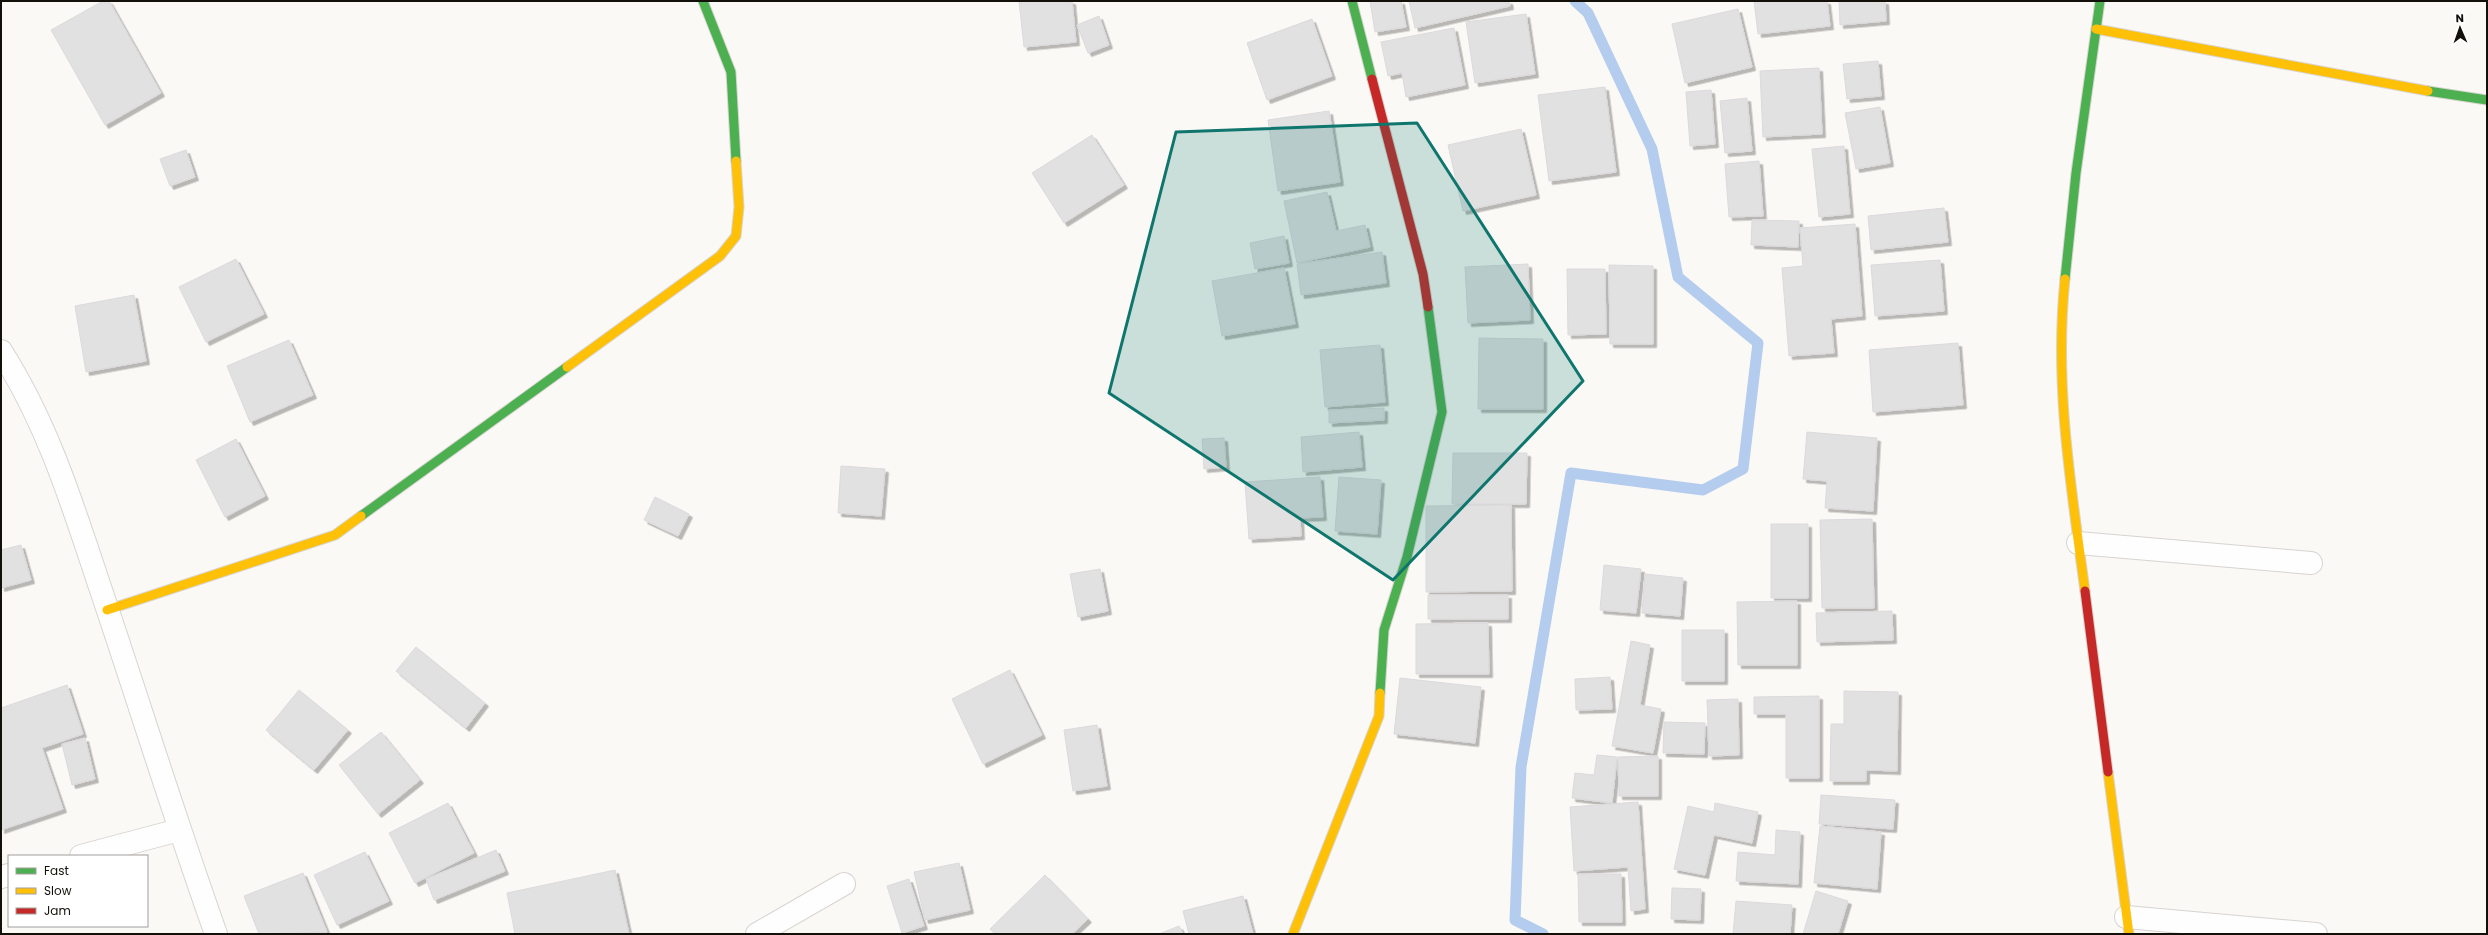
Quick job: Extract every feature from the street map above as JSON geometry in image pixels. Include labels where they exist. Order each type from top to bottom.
[{"type":"street","points":[[107,610],[336,535],[720,256],[736,236],[740,207],[731,72],[704,1]]},
{"type":"street","points":[[1293,934],[1379,716],[1384,630],[1407,557],[1442,412],[1423,274],[1352,1]]},
{"type":"street","points":[[2100,1],[2076,173],[2064,289],[2060,365],[2064,428],[2127,925],[2316,934]]},
{"type":"street","points":[[2096,29],[2390,86],[2487,100]]},
{"type":"street","points":[[1,351],[19,380],[56,455],[179,830],[216,934]]},
{"type":"street","points":[[2078,544],[2311,563]]},
{"type":"street","points":[[85,855],[179,830]]},
{"type":"street","points":[[757,934],[844,884]]},
{"type":"highlighted area","points":[[1417,123],[1583,381],[1393,580],[1109,393],[1176,132]]},
{"type":"building","points":[[103,1],[109,1],[161,93],[105,125],[51,30]]},
{"type":"building","points":[[1019,1],[1072,1],[1076,42],[1024,47]]},
{"type":"building","points":[[1370,1],[1401,1],[1406,27],[1375,32]]},
{"type":"building","points":[[1409,1],[1509,1],[1510,6],[1415,28]]},
{"type":"building","points":[[1754,1],[1827,1],[1830,26],[1758,34]]},
{"type":"building","points":[[1839,1],[1885,1],[1886,21],[1840,25]]},
{"type":"building","points":[[1738,9],[1752,67],[1685,83],[1672,24]]},
{"type":"building","points":[[1526,14],[1535,74],[1475,83],[1466,22]]},
{"type":"building","points":[[1099,16],[1109,45],[1088,53],[1077,25]]},
{"type":"building","points":[[1312,19],[1332,76],[1267,100],[1247,43]]},
{"type":"building","points":[[1454,28],[1465,85],[1406,97],[1402,73],[1388,76],[1381,42]]},
{"type":"building","points":[[1878,61],[1881,96],[1847,99],[1843,64]]},
{"type":"building","points":[[1819,68],[1822,134],[1763,137],[1760,71]]},
{"type":"building","points":[[1605,87],[1616,172],[1549,181],[1538,95]]},
{"type":"building","points":[[1711,90],[1715,144],[1690,146],[1686,92]]},
{"type":"building","points":[[1747,98],[1752,151],[1725,153],[1720,101]]},
{"type":"building","points":[[1880,107],[1890,163],[1856,169],[1845,113]]},
{"type":"building","points":[[1329,111],[1340,182],[1278,191],[1268,120]]},
{"type":"building","points":[[1521,129],[1536,195],[1463,211],[1448,145]]},
{"type":"building","points":[[1092,135],[1124,185],[1064,223],[1032,173]]},
{"type":"building","points":[[1844,146],[1850,214],[1819,217],[1812,149]]},
{"type":"building","points":[[186,150],[195,177],[170,186],[160,159]]},
{"type":"building","points":[[1759,161],[1763,216],[1729,217],[1725,164]]},
{"type":"building","points":[[1327,192],[1336,231],[1365,225],[1370,247],[1297,263],[1284,201]]},
{"type":"building","points":[[1944,208],[1948,242],[1871,250],[1868,216]]},
{"type":"building","points":[[1752,220],[1799,221],[1798,247],[1751,245]]},
{"type":"building","points":[[1855,224],[1862,316],[1831,319],[1834,353],[1789,356],[1782,268],[1803,266],[1800,228]]},
{"type":"building","points":[[1284,236],[1289,263],[1255,269],[1250,243]]},
{"type":"building","points":[[1382,252],[1386,283],[1301,295],[1297,264]]},
{"type":"building","points":[[236,259],[264,314],[206,342],[179,287]]},
{"type":"building","points":[[1940,260],[1944,311],[1875,316],[1871,265]]},
{"type":"building","points":[[1528,264],[1530,320],[1468,323],[1465,267]]},
{"type":"building","points":[[1609,265],[1653,266],[1653,344],[1610,344]]},
{"type":"building","points":[[1284,268],[1295,324],[1222,336],[1212,281]]},
{"type":"building","points":[[1567,269],[1605,269],[1606,334],[1568,335]]},
{"type":"building","points":[[134,295],[146,361],[86,372],[75,306]]},
{"type":"building","points":[[1479,338],[1543,339],[1543,409],[1478,409]]},
{"type":"building","points":[[289,340],[313,395],[250,422],[227,366]]},
{"type":"building","points":[[1958,343],[1963,405],[1873,412],[1869,350]]},
{"type":"building","points":[[1380,345],[1385,402],[1325,407],[1320,350]]},
{"type":"building","points":[[1384,408],[1384,420],[1329,423],[1329,410]]},
{"type":"building","points":[[1359,432],[1362,467],[1303,472],[1301,437]]},
{"type":"building","points":[[1807,432],[1877,438],[1873,511],[1825,508],[1827,481],[1803,479]]},
{"type":"building","points":[[1224,438],[1226,467],[1204,469],[1202,439]]},
{"type":"building","points":[[236,439],[265,496],[225,517],[196,460]]},
{"type":"building","points":[[1453,453],[1527,453],[1526,504],[1452,504]]},
{"type":"building","points":[[841,466],[885,469],[881,516],[838,513]]},
{"type":"building","points":[[1320,477],[1323,517],[1300,518],[1301,536],[1249,539],[1245,482]]},
{"type":"building","points":[[1339,477],[1381,480],[1377,534],[1335,531]]},
{"type":"building","points":[[655,497],[689,514],[678,536],[644,520]]},
{"type":"building","points":[[1511,505],[1512,591],[1426,592],[1426,506]]},
{"type":"building","points":[[1872,519],[1874,608],[1822,608],[1820,520]]},
{"type":"building","points":[[1771,524],[1808,524],[1808,598],[1771,598]]},
{"type":"building","points":[[21,545],[31,580],[1,588],[1,550]]},
{"type":"building","points":[[1604,565],[1641,569],[1636,613],[1600,610]]},
{"type":"building","points":[[1100,569],[1108,611],[1078,617],[1070,574]]},
{"type":"building","points":[[1645,574],[1683,578],[1680,616],[1642,613]]},
{"type":"building","points":[[1428,595],[1508,595],[1508,619],[1428,619]]},
{"type":"building","points":[[1797,601],[1797,665],[1738,665],[1737,602]]},
{"type":"building","points":[[1892,611],[1893,640],[1817,642],[1816,613]]},
{"type":"building","points":[[1488,623],[1489,674],[1416,674],[1416,624]]},
{"type":"building","points":[[1682,630],[1724,630],[1724,681],[1682,681]]},
{"type":"building","points":[[1631,641],[1650,645],[1640,705],[1661,709],[1653,753],[1612,746]]},
{"type":"building","points":[[416,647],[485,703],[466,728],[396,671]]},
{"type":"building","points":[[1010,670],[1042,735],[983,764],[952,699]]},
{"type":"building","points":[[1610,677],[1612,709],[1576,710],[1575,679]]},
{"type":"building","points":[[1400,678],[1481,687],[1475,743],[1394,734]]},
{"type":"building","points":[[67,685],[83,734],[42,748],[63,809],[1,830],[1,708]]},
{"type":"building","points":[[299,690],[348,730],[314,770],[266,730]]},
{"type":"building","points":[[1844,691],[1898,692],[1897,771],[1866,770],[1866,781],[1830,781],[1831,724],[1844,724]]},
{"type":"building","points":[[1819,696],[1819,778],[1786,778],[1786,714],[1754,714],[1754,697]]},
{"type":"building","points":[[1738,699],[1739,755],[1709,756],[1707,700]]},
{"type":"building","points":[[1664,722],[1705,723],[1704,754],[1663,753]]},
{"type":"building","points":[[1097,725],[1107,786],[1073,791],[1064,730]]},
{"type":"building","points":[[381,732],[420,780],[378,814],[339,765]]},
{"type":"building","points":[[85,738],[95,779],[72,785],[62,744]]},
{"type":"building","points":[[1597,755],[1617,757],[1612,803],[1572,798],[1575,773],[1594,775]]},
{"type":"building","points":[[1658,756],[1658,796],[1619,796],[1618,757]]},
{"type":"building","points":[[1821,795],[1895,800],[1893,829],[1819,824]]},
{"type":"building","points":[[1638,802],[1645,909],[1631,911],[1628,867],[1574,871],[1570,807]]},
{"type":"building","points":[[448,803],[474,853],[415,883],[389,833]]},
{"type":"building","points":[[1715,803],[1758,812],[1752,843],[1714,835],[1705,875],[1674,869],[1688,806],[1714,812]]},
{"type":"building","points":[[1820,826],[1881,832],[1877,889],[1814,883]]},
{"type":"building","points":[[1776,830],[1800,832],[1798,884],[1736,881],[1738,852],[1775,855]]},
{"type":"building","points":[[496,850],[505,871],[434,900],[426,879]]},
{"type":"building","points":[[365,852],[389,901],[337,925],[314,875]]},
{"type":"building","points":[[959,863],[970,910],[925,920],[914,872]]},
{"type":"building","points":[[615,870],[629,934],[515,934],[507,893]]},
{"type":"building","points":[[303,873],[327,932],[259,934],[244,896]]},
{"type":"building","points":[[1578,874],[1621,874],[1622,922],[1579,922]]},
{"type":"building","points":[[1045,875],[1088,919],[1072,934],[995,934],[990,929]]},
{"type":"building","points":[[909,879],[924,926],[902,933],[887,886]]},
{"type":"building","points":[[1672,888],[1701,889],[1700,920],[1671,919]]},
{"type":"building","points":[[1816,891],[1848,901],[1838,934],[1803,934]]},
{"type":"building","points":[[1243,896],[1253,934],[1189,934],[1183,911]]},
{"type":"building","points":[[1736,901],[1792,905],[1790,934],[1733,934]]},
{"type":"building","points":[[1179,926],[1183,934],[1159,934]]},
{"type":"waterway","points":[[1543,934],[1515,920],[1521,767],[1571,473],[1703,490],[1743,469],[1758,343],[1678,277],[1652,149],[1588,13],[1575,1]]},
{"type":"traffic: fast","points":[[703,1],[731,72],[736,161]]},
{"type":"traffic: fast","points":[[1352,1],[1372,79]]},
{"type":"traffic: fast","points":[[2065,279],[2076,173],[2100,1]]},
{"type":"traffic: fast","points":[[2428,91],[2487,100]]},
{"type":"traffic: fast","points":[[1380,693],[1384,630],[1407,557],[1442,412],[1428,307]]},
{"type":"traffic: fast","points":[[361,516],[567,367]]},
{"type":"traffic: slow","points":[[2096,29],[2428,91]]},
{"type":"traffic: slow","points":[[567,367],[720,256],[736,236],[739,207],[736,161]]},
{"type":"traffic: slow","points":[[2065,279],[2062,319],[2063,397],[2070,474],[2085,591]]},
{"type":"traffic: slow","points":[[107,610],[335,535],[361,516]]},
{"type":"traffic: slow","points":[[1293,934],[1379,716],[1380,693]]},
{"type":"traffic: slow","points":[[2108,772],[2129,934]]},
{"type":"traffic: jam","points":[[1372,79],[1423,274],[1428,307]]},
{"type":"traffic: jam","points":[[2085,591],[2108,772]]}]
